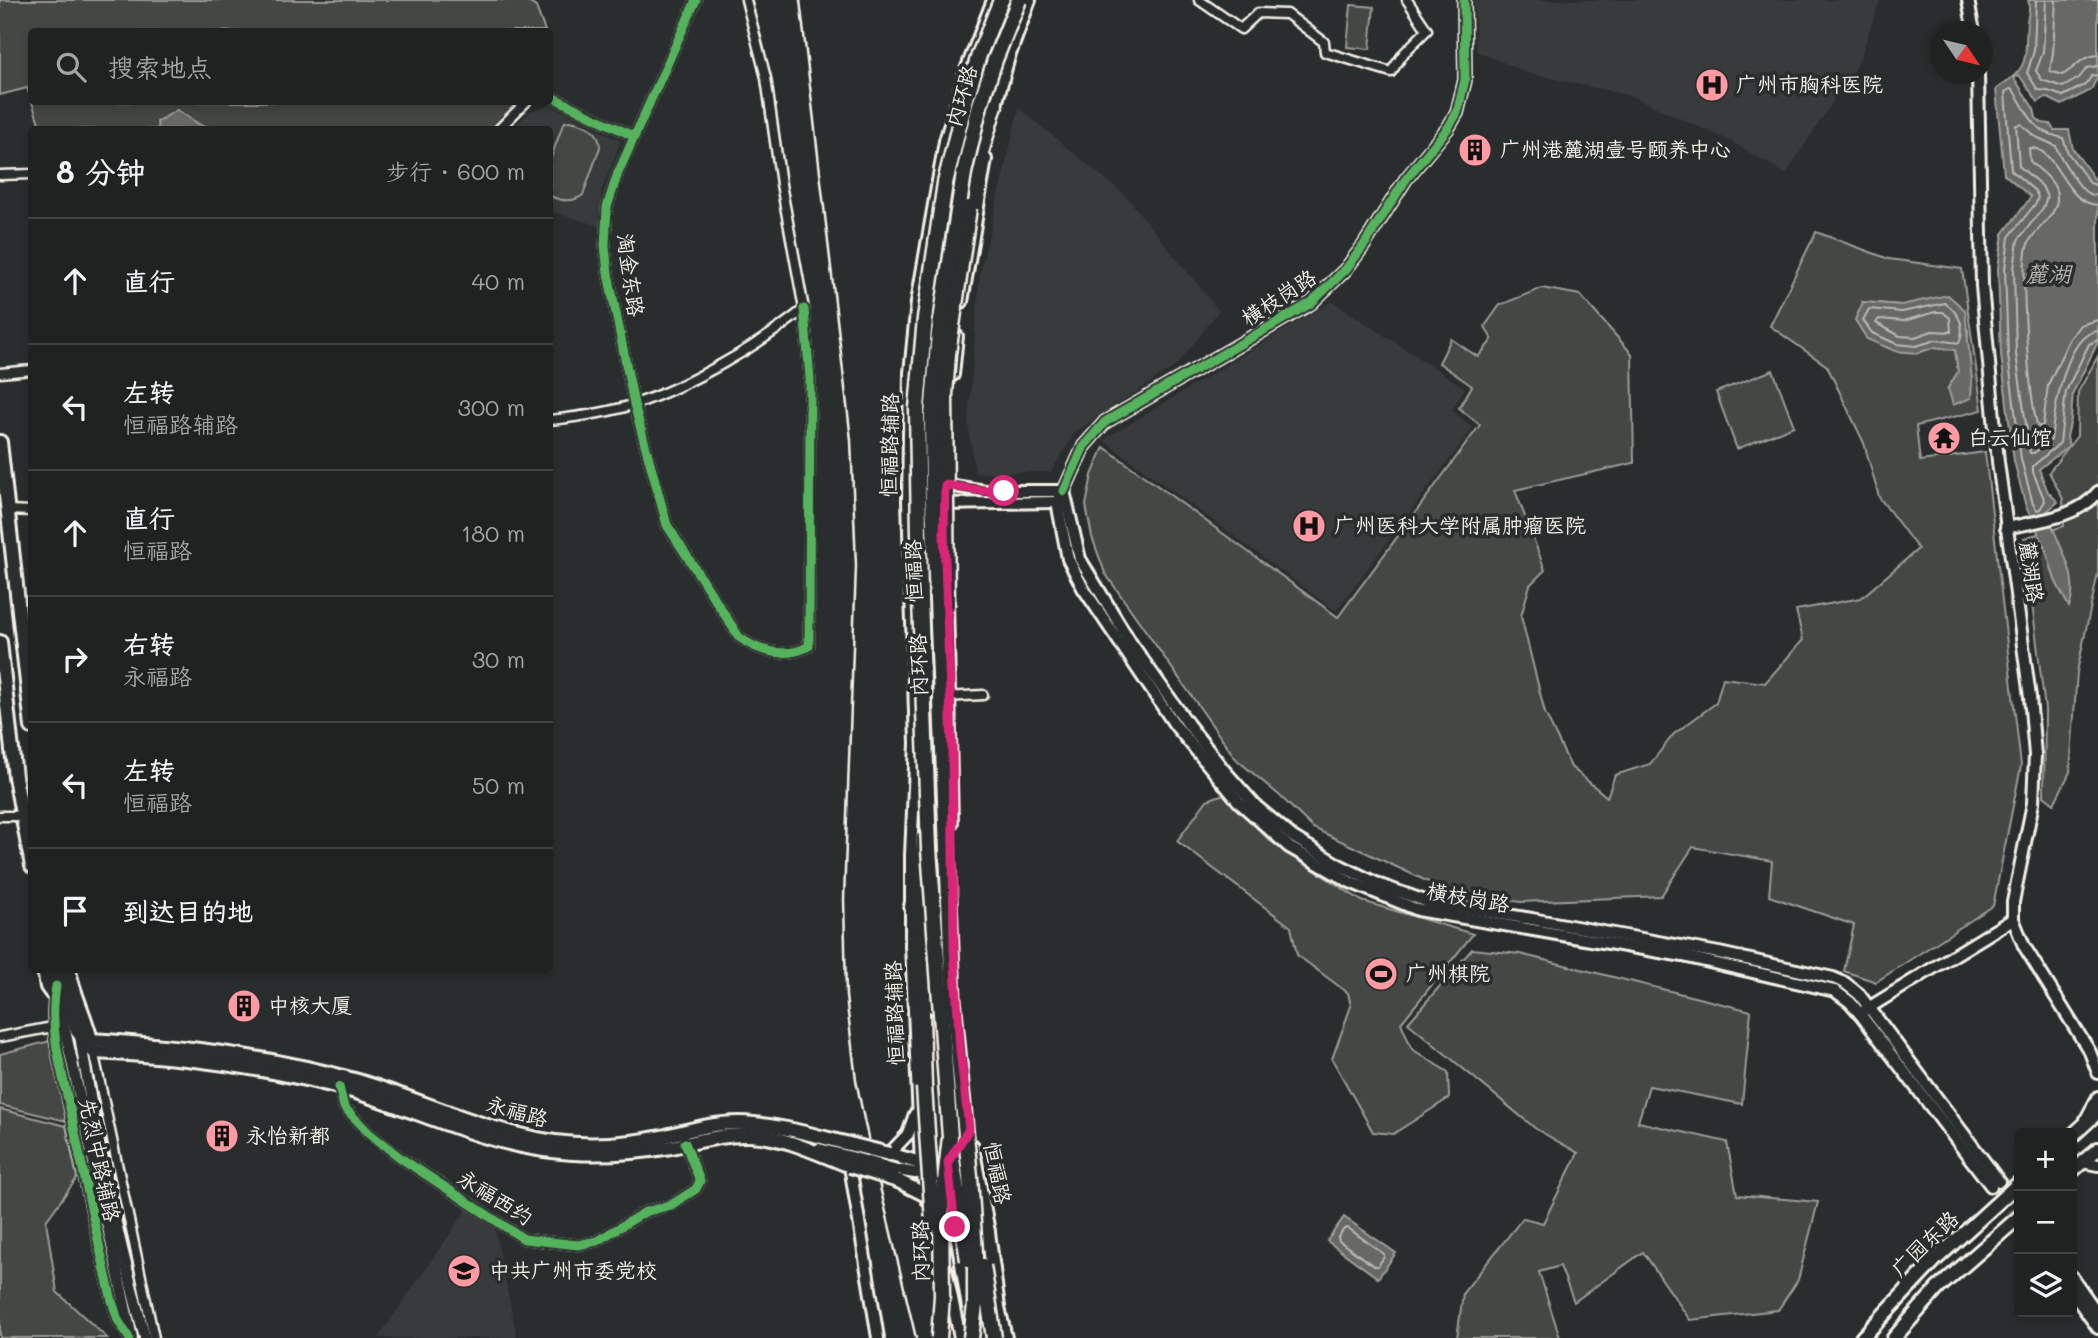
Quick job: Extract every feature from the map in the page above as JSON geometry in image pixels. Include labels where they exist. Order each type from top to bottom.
[{"type":"highway","name":"内环路","points":[[939,1338],[940,1216],[950,1137],[929,849],[918,516],[918,398],[925,318],[945,183],[979,55],[1002,0]]},
{"type":"highway","name":"内环路","points":[[972,1338],[975,1253],[967,1126],[953,998],[932,416],[935,365],[958,207],[971,140],[995,60],[1018,0]]},
{"type":"highway","points":[[945,779],[945,395],[948,354],[969,208],[995,105]]},
{"type":"highway","points":[[925,821],[919,886],[921,986],[929,1171],[941,1317]]},
{"type":"highway","points":[[967,1126],[994,1338]]},
{"type":"highway","points":[[950,1137],[959,1212],[984,1338]]},
{"type":"main road","name":"恒福路辅路","points":[[960,1338],[947,1273],[926,1195],[926,1170],[917,1101],[911,906],[919,502],[910,364],[917,302],[938,175],[955,106],[993,0]]},
{"type":"main road","name":"恒福路","points":[[955,1227],[927,928],[919,398],[922,358],[944,203],[966,103],[1002,0]]},
{"type":"main road","name":"恒福路","points":[[988,1232],[967,1126],[946,817],[944,697],[919,502],[930,483],[931,400],[940,307],[963,166],[988,75],[1018,0]]},
{"type":"main road","points":[[951,888],[944,697],[945,485],[957,339],[995,105],[1030,0]]},
{"type":"main road","name":"横枝岗路","points":[[1464,0],[1465,80],[1457,113],[1448,128],[1406,179],[1346,269],[1329,287],[1299,310],[1105,422],[1084,446],[1057,502],[1068,559],[1104,620],[1197,753],[1249,812],[1289,847],[1350,882],[1418,910],[1604,941],[1835,991],[1864,1011]]},
{"type":"main road","points":[[1968,0],[1972,21]]},
{"type":"main road","points":[[988,75],[995,105]]},
{"type":"main road","name":"麓湖路","points":[[1978,84],[1982,286],[2006,527],[2030,697],[2035,755],[2032,803],[2013,902],[2013,919],[2024,946],[2094,1053],[2098,1073]]},
{"type":"main road","points":[[0,442],[28,691]]},
{"type":"main road","points":[[930,483],[985,491],[1064,491]]},
{"type":"main road","name":"横枝岗路","points":[[1064,491],[1080,559],[1131,643],[1224,770],[1256,806],[1293,837],[1350,871],[1417,899],[1706,950],[1833,978],[1852,988],[1864,1011],[1995,1184]]},
{"type":"main road","points":[[2006,527],[2071,512],[2089,503],[2098,492]]},
{"type":"main road","points":[[919,502],[945,505],[1057,502]]},
{"type":"main road","points":[[0,642],[26,816]]},
{"type":"main road","points":[[911,906],[925,821]]},
{"type":"main road","points":[[1864,1011],[2013,919]]},
{"type":"main road","points":[[44,973],[46,987],[61,993]]},
{"type":"main road","points":[[53,973],[87,1044],[89,1093],[127,1271],[145,1338]]},
{"type":"main road","points":[[58,973],[61,993],[59,1026],[75,1079],[92,1185],[131,1338]]},
{"type":"main road","points":[[61,993],[68,973]]},
{"type":"main road","points":[[75,1079],[87,1044]]},
{"type":"main road","name":"永福路","points":[[87,1044],[238,1066],[339,1087],[479,1134],[540,1150],[574,1154],[612,1153],[739,1135],[768,1138],[852,1156],[889,1154],[949,1180],[974,1204],[988,1232],[1005,1338]]},
{"type":"main road","name":"永福路","points":[[87,1044],[192,1048],[282,1062],[360,1082],[508,1132],[565,1143],[621,1144],[702,1127],[738,1123],[772,1126],[852,1156]]},
{"type":"main road","points":[[2077,1130],[2098,1097]]},
{"type":"main road","points":[[889,1154],[908,1134],[917,1101]]},
{"type":"main road","points":[[2077,1130],[2098,1112]]},
{"type":"main road","points":[[926,1170],[948,1162],[967,1126]]},
{"type":"main road","points":[[2077,1166],[2098,1149]]},
{"type":"main road","points":[[852,1156],[897,1175],[946,1213],[955,1227],[972,1338]]},
{"type":"main road","points":[[852,1156],[878,1338]]},
{"type":"main road","points":[[104,1165],[117,1162]]},
{"type":"main road","points":[[2082,1162],[2098,1165]]},
{"type":"main road","name":"永福路","points":[[897,1175],[926,1170]]},
{"type":"main road","name":"广园东路","points":[[1862,1338],[1936,1259],[2014,1188]]},
{"type":"main road","name":"广园东路","points":[[1894,1338],[1938,1288],[2014,1221]]},
{"type":"main road","points":[[2077,1284],[2098,1314]]},
{"type":"main road","points":[[2077,1300],[2098,1328]]},
{"type":"street","name":"淘金东路","points":[[696,0],[633,136],[611,192],[605,227],[608,272],[634,404],[667,525],[739,637],[749,645],[773,652],[798,653],[809,646],[810,379],[804,309]]},
{"type":"street","points":[[553,420],[634,404],[682,383],[765,338],[804,309],[781,184],[766,78],[746,0]]},
{"type":"street","points":[[1199,0],[1241,29],[1258,13],[1286,14],[1324,43],[1325,51],[1391,72],[1404,53],[1427,30],[1407,0]]},
{"type":"street","points":[[553,97],[633,136]]},
{"type":"street","points":[[502,126],[523,105]]},
{"type":"street","points":[[0,175],[28,174]]},
{"type":"street","points":[[0,373],[28,370]]},
{"type":"street","points":[[8,510],[28,510]]},
{"type":"street","points":[[944,697],[984,695]]},
{"type":"street","points":[[0,816],[26,816]]},
{"type":"street","points":[[925,821],[946,817]]},
{"type":"street","points":[[0,1037],[59,1026]]},
{"type":"street","name":"先烈中路辅路","points":[[59,1026],[92,1185]]},
{"type":"street","name":"先烈中路辅路","points":[[87,1044],[117,1162],[154,1338]]},
{"type":"street","name":"永福西约","points":[[339,1087],[344,1107],[370,1134],[524,1240],[578,1245],[597,1241],[645,1212],[671,1205],[696,1189],[700,1181],[685,1143]]},
{"type":"shaded area","points":[[0,0],[525,0],[536,7],[544,28],[28,28],[28,91],[27,88],[0,95]]},
{"type":"shaded area","name":"广州市胸科医院","points":[[1474,0],[1880,0],[1859,61],[1786,174],[1730,141],[1631,96],[1528,73],[1476,51]]},
{"type":"shaded area","points":[[1351,5],[1374,7],[1370,49],[1347,47]]},
{"type":"shaded area","points":[[33,105],[519,105],[497,126],[40,126]]},
{"type":"shaded area","points":[[551,105],[621,141],[602,189],[599,226],[553,212],[553,126],[514,126],[531,111]]},
{"type":"shaded area","points":[[1019,108],[1126,196],[1219,311],[1177,365],[1075,432],[1051,472],[975,473],[968,424],[980,273]]},
{"type":"shaded area","points":[[570,121],[591,129],[598,136],[600,147],[583,195],[567,200],[553,197],[553,152],[565,122]]},
{"type":"shaded area","points":[[1816,232],[1889,259],[1962,269],[1982,410],[1916,426],[1920,461],[1985,452],[2021,766],[1993,906],[1876,982],[1844,971],[1854,925],[1769,896],[1772,861],[1693,847],[1661,896],[1520,902],[1435,885],[1313,828],[1236,759],[1105,573],[1092,537],[1086,505],[1092,475],[1104,447],[1338,617],[1480,425],[1459,408],[1472,386],[1439,363],[1451,339],[1478,357],[1492,340],[1485,326],[1500,305],[1542,288],[1580,295],[1632,354],[1634,463],[1515,490],[1545,570],[1530,585],[1521,616],[1545,713],[1571,767],[1607,797],[1615,775],[1650,764],[1674,734],[1716,703],[1723,678],[1765,683],[1803,640],[1796,610],[1861,598],[1918,549],[1879,497],[1864,443],[1827,366],[1770,326]],"holes":[[[1863,302],[1901,305],[1968,330],[1972,381],[1948,388],[1958,372],[1955,350],[1935,347],[1917,353]]]},
{"type":"shaded area","name":"广州医科大学附属肿瘤医院","points":[[1332,301],[1465,388],[1452,410],[1473,428],[1336,611],[1103,440]]},
{"type":"shaded area","points":[[2098,356],[2098,573],[2077,672],[2070,772],[2054,804],[2044,796],[2045,709],[2024,538],[2064,526],[2063,499],[2049,472],[2077,436],[2078,392]]},
{"type":"shaded area","points":[[1773,370],[1794,426],[1737,449],[1716,392]]},
{"type":"shaded area","name":"广州棋院","points":[[1224,794],[1270,841],[1362,901],[1473,934],[1401,1023],[1412,1049],[1448,1072],[1449,1098],[1393,1134],[1373,1132],[1332,1059],[1351,1006],[1348,993],[1297,955],[1291,927],[1177,841],[1207,800]]},
{"type":"shaded area","points":[[1472,949],[1520,954],[1751,1011],[1742,1104],[1649,1086],[1638,1122],[1727,1142],[1737,1195],[1818,1202],[1798,1280],[1778,1310],[1690,1320],[1643,1252],[1574,1302],[1560,1266],[1539,1272],[1560,1338],[1457,1338],[1463,1293],[1523,1218],[1543,1223],[1578,1153],[1536,1129],[1408,1023]]},
{"type":"shaded area","points":[[50,1041],[66,1121],[0,1105],[0,1054]]},
{"type":"shaded area","points":[[0,1109],[66,1126],[77,1178],[46,1221],[57,1292],[107,1338],[0,1338]]},
{"type":"shaded area","name":"中共广州市委党校","points":[[467,1209],[495,1229],[517,1338],[378,1338]]},
{"type":"water","name":"麓湖","points":[[2028,0],[2098,0],[2098,76],[2091,90],[2062,105],[2046,97],[2038,102],[2019,75],[2014,78],[2034,109],[2036,118],[2042,123],[2050,124],[2054,130],[2069,130],[2073,149],[2098,184],[2098,342],[2073,393],[2067,437],[2069,446],[2039,469],[2048,492],[2058,502],[2047,511],[2070,570],[2072,595],[2069,607],[2055,580],[2045,547],[2026,507],[2014,461],[2001,355],[1998,268],[2003,234],[2031,197],[2004,174],[1996,89],[2016,74],[2024,61]]},
{"type":"water","points":[[177,110],[202,126],[158,126],[157,122]]},
{"type":"water","points":[[1948,295],[1965,310],[1972,381],[1971,398],[1953,405],[1948,388],[1958,372],[1955,350],[1936,347],[1917,353],[1895,351],[1867,339],[1855,320],[1863,302],[1901,305]]},
{"type":"water","points":[[1344,1217],[1396,1253],[1378,1278],[1327,1241]]},
{"type":"tunnel","points":[[1999,1181],[2014,1201]]},
{"type":"tunnel","points":[[1991,1186],[2014,1217]]},
{"type":"railway","points":[[800,0],[851,440],[856,566],[844,899],[846,996],[856,1080],[865,1124],[916,1338]]},
{"type":"cycle path","points":[[696,0],[618,173],[607,207],[605,246],[608,273],[634,404],[667,525],[739,637],[755,647],[782,653],[809,646],[810,379],[804,309]]},
{"type":"cycle path","points":[[1064,491],[1084,446],[1105,422],[1311,303],[1346,269],[1406,179],[1457,113],[1465,80],[1464,0]]},
{"type":"cycle path","points":[[553,97],[633,136]]},
{"type":"cycle path","points":[[56,986],[54,1018],[60,1066],[112,1301],[118,1320],[129,1338]]},
{"type":"cycle path","points":[[339,1087],[344,1107],[370,1134],[402,1159],[524,1239],[578,1245],[597,1241],[645,1212],[671,1205],[696,1189],[700,1181],[685,1143]]},
{"type":"place","name":"广州市胸科医院","points":[[1712,85]]},
{"type":"place","name":"广州港麓湖壹号颐养中心","points":[[1475,150]]},
{"type":"place","name":"白云仙馆","points":[[1944,438]]},
{"type":"place","name":"广州医科大学附属肿瘤医院","points":[[1309,526]]},
{"type":"place","name":"广州棋院","points":[[1381,974]]},
{"type":"place","name":"中核大厦","points":[[244,1006]]},
{"type":"place","name":"永怡新都","points":[[222,1136]]},
{"type":"place","name":"中共广州市委党校","points":[[464,1271]]},
{"type":"route","points":[[955,1227],[948,1162],[969,1129],[960,1050],[951,888],[952,746],[944,534],[945,485],[1004,491]]}]
